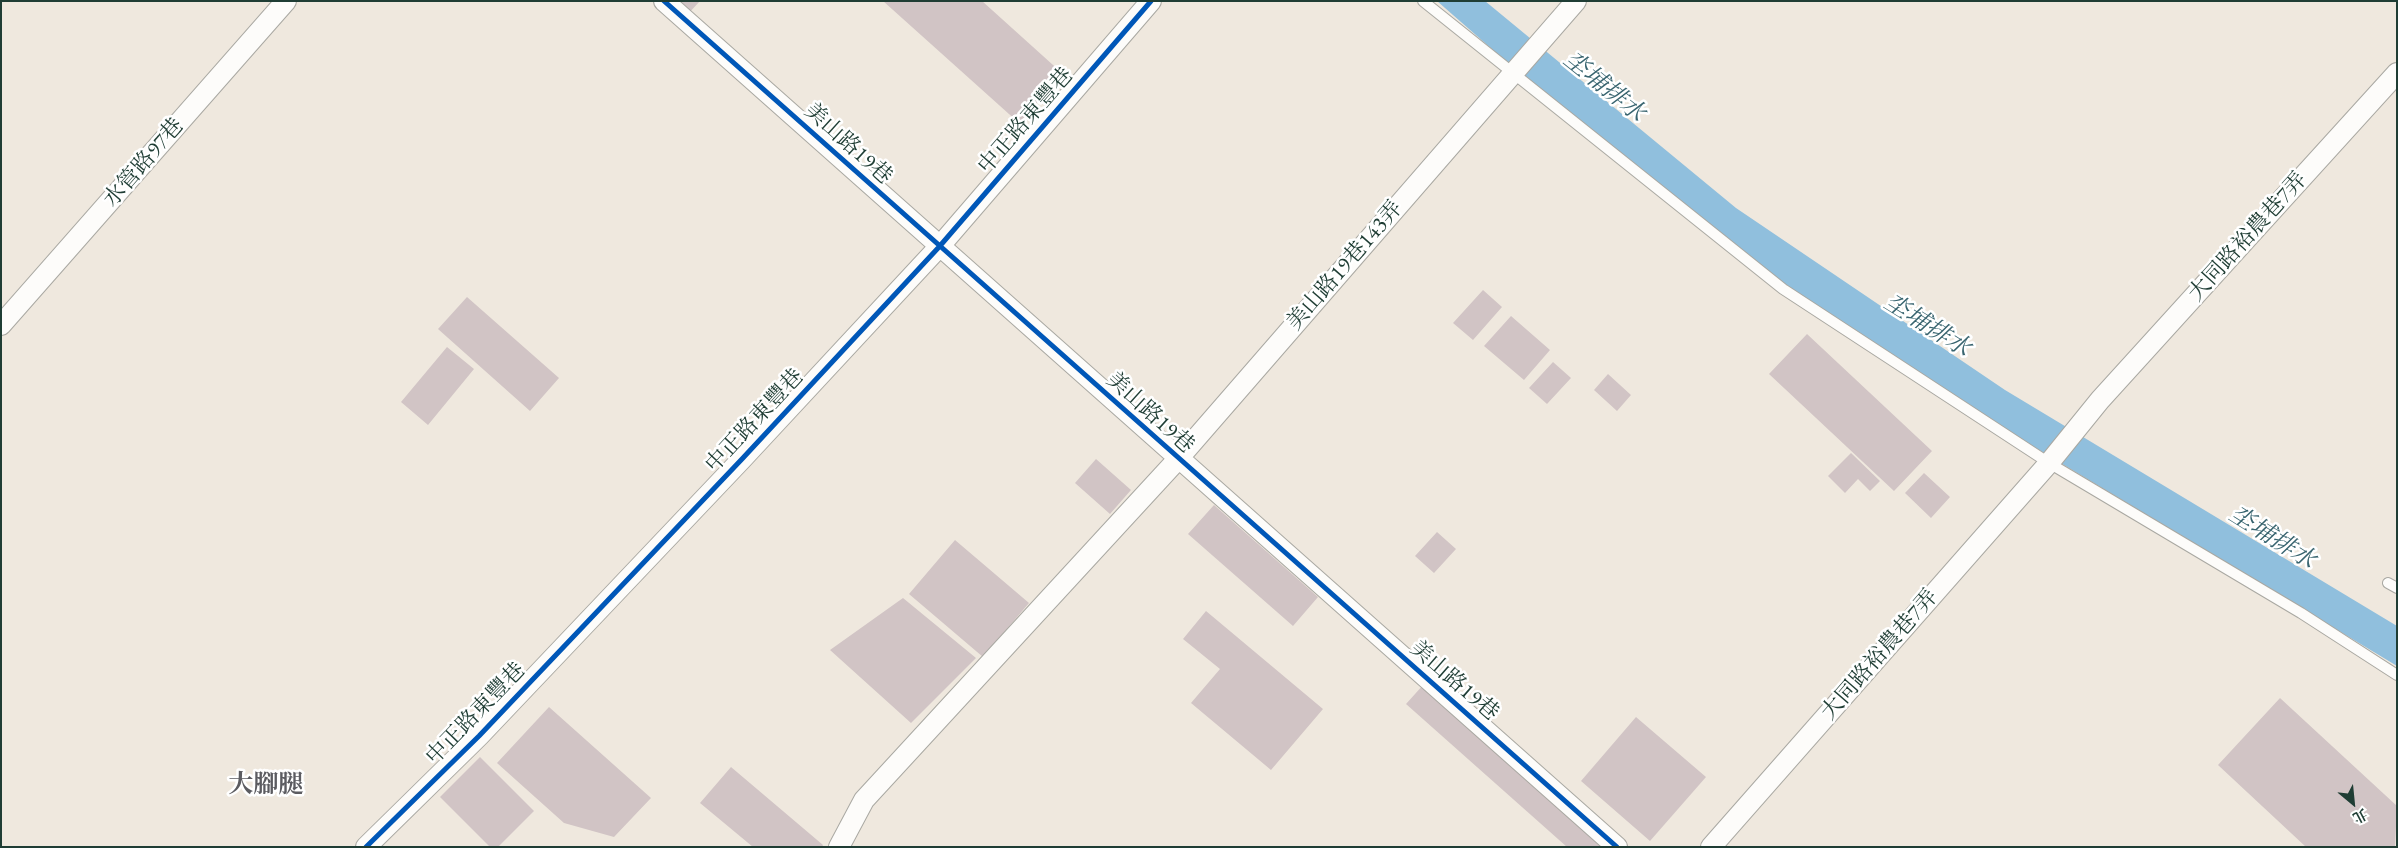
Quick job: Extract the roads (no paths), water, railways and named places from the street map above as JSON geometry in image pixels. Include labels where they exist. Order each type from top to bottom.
[{"type":"street","name":"水管路97巷","points":[[1,325],[286,1]]},
{"type":"street","name":"美山路19巷","points":[[664,1],[1617,847]]},
{"type":"street","name":"中正路東豐巷","points":[[366,847],[479,736],[742,459],[939,247],[1151,1]]},
{"type":"street","name":"美山路19巷143弄","points":[[1178,459],[1576,1]]},
{"type":"street","name":"大同路裕農巷7弄","points":[[1711,847],[2049,464],[2100,400],[2397,73]]},
{"type":"street","points":[[839,847],[864,800],[1178,459]]},
{"type":"lane","points":[[1423,1],[1783,289],[2049,464],[2301,614],[2397,675]]},
{"type":"water","points":[[1437,1],[1485,1],[1736,208],[2005,390],[2397,626],[2397,666],[1842,331],[1565,113]]},
{"type":"district","name":"大腳腿","points":[[266,785]]},
{"type":"water label","name":"坔埔排水","points":[[1604,87]]},
{"type":"water label","name":"坔埔排水","points":[[1927,326]]},
{"type":"water label","name":"坔埔排水","points":[[2272,538]]}]
